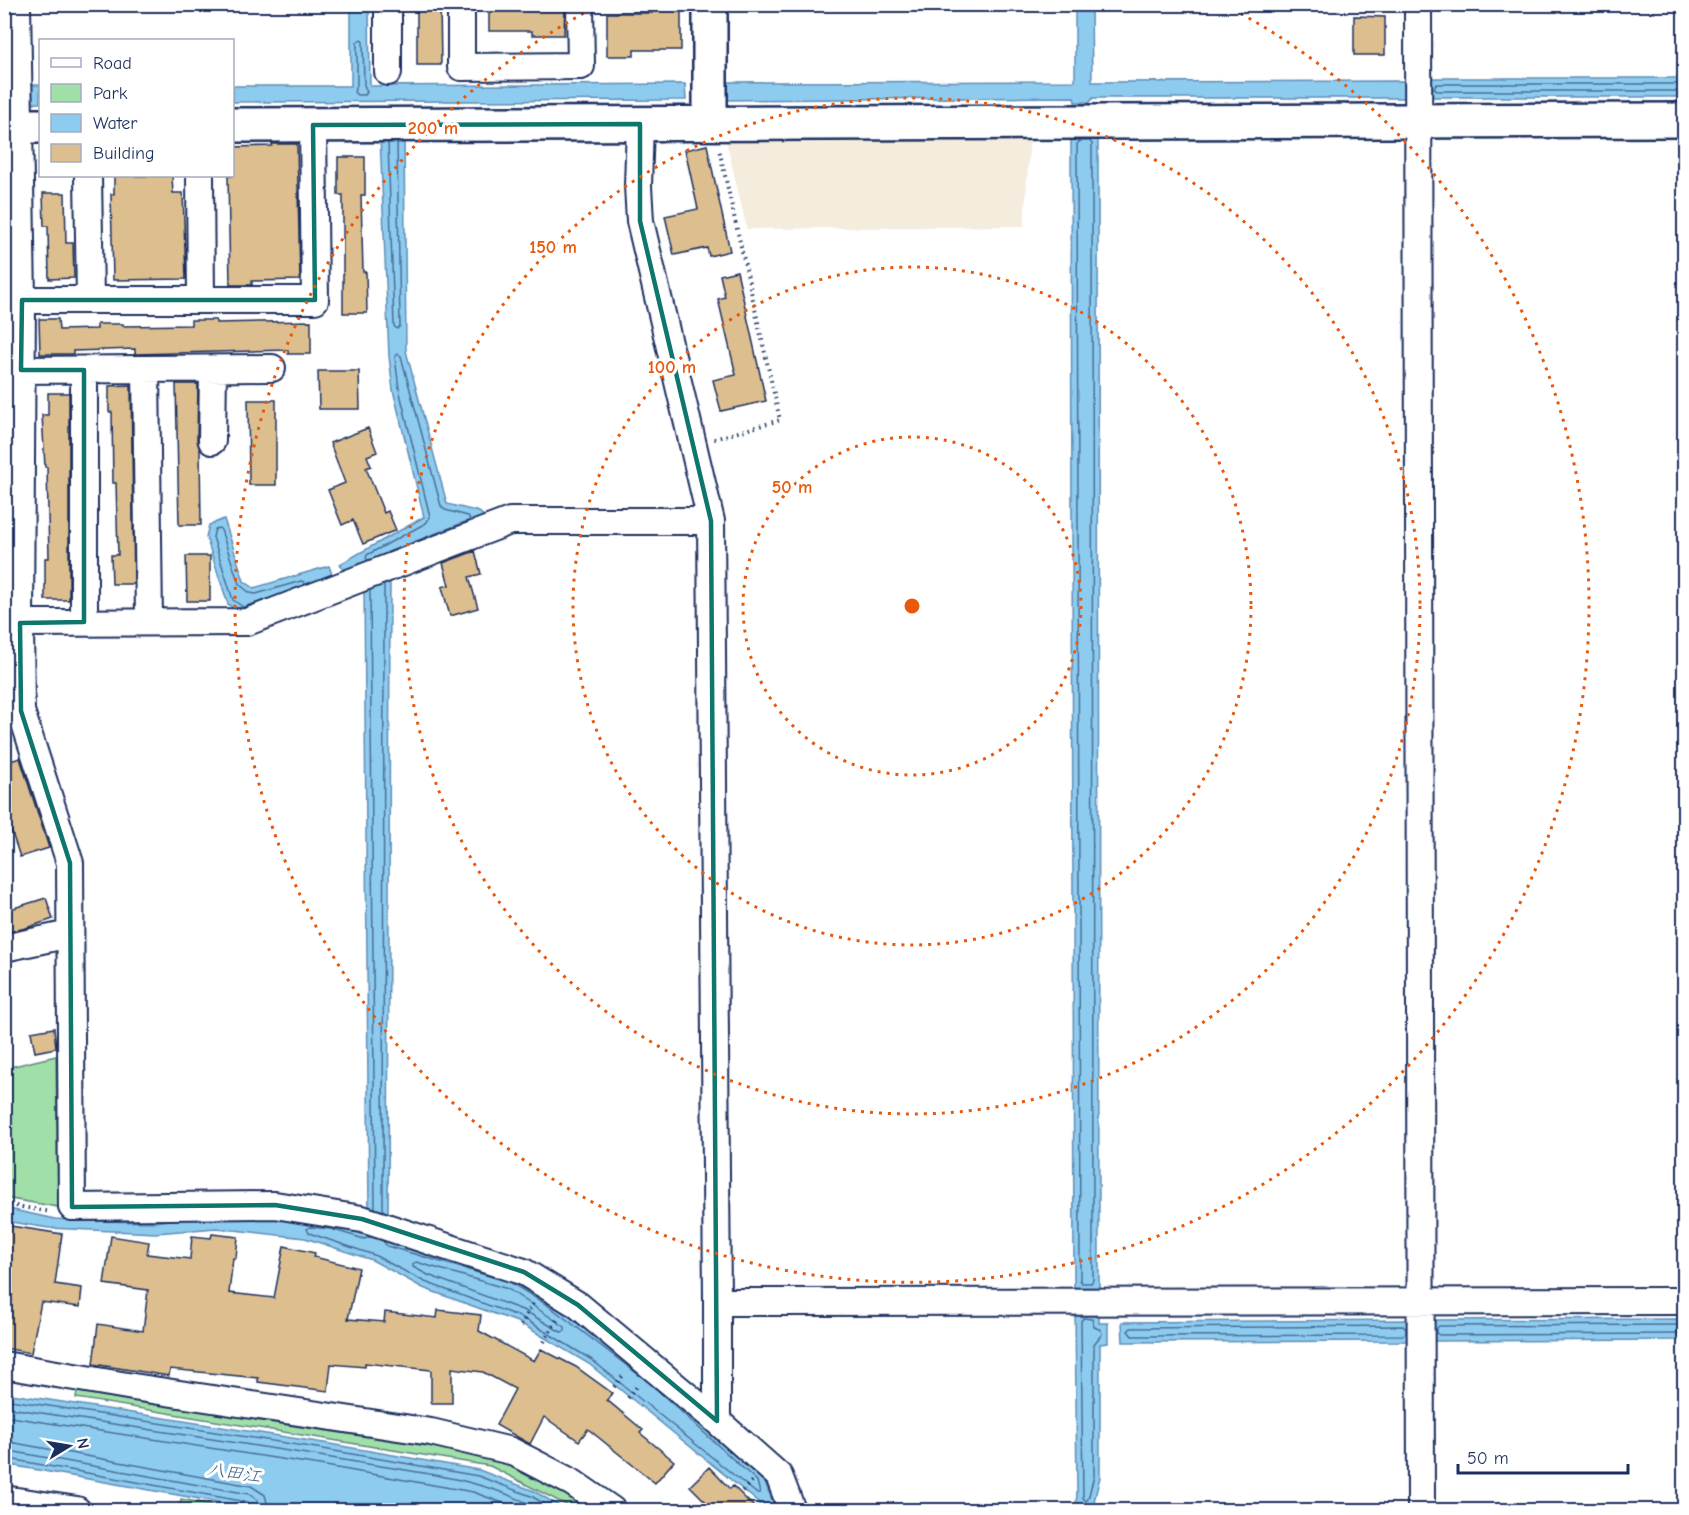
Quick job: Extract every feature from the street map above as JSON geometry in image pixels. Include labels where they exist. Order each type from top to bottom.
[{"type":"street","points":[[17,4],[22,300],[20,623],[13,714],[70,863],[72,1207],[275,1205],[362,1219],[524,1272],[578,1305],[717,1420],[779,1476],[792,1510]]},
{"type":"street","points":[[388,4],[388,72]]},
{"type":"street","points":[[461,4],[461,67],[581,66],[580,4]]},
{"type":"street","points":[[710,4],[710,122]]},
{"type":"street","points":[[1418,4],[1421,1510]]},
{"type":"street","points":[[234,125],[1684,120]]},
{"type":"street","points":[[640,124],[638,186],[640,221],[711,520],[717,1420]]},
{"type":"street","points":[[22,300],[315,300],[313,125]]},
{"type":"street","points":[[88,177],[90,299]]},
{"type":"street","points":[[200,177],[201,299]]},
{"type":"street","points":[[21,370],[272,368]]},
{"type":"street","points":[[146,369],[149,621]]},
{"type":"street","points":[[212,441],[213,369]]},
{"type":"street","points":[[84,370],[84,622]]},
{"type":"street","points":[[20,623],[248,622],[510,521],[711,520]]},
{"type":"street","points":[[4,948],[70,934]]},
{"type":"street","points":[[717,1302],[1684,1300]]},
{"type":"street","points":[[4,1365],[431,1432],[511,1451],[573,1483],[612,1510]]},
{"type":"street","points":[[4,1498],[77,1510]]},
{"type":"path","points":[[693,445],[780,420],[716,137],[710,122]]},
{"type":"path","points":[[4,1204],[58,1214],[72,1207]]},
{"type":"highlighted area","points":[[640,124],[640,221],[711,521],[717,1421],[578,1305],[524,1272],[362,1219],[275,1205],[72,1207],[70,863],[21,711],[20,623],[84,622],[84,370],[21,370],[22,300],[315,300],[313,125]]},
{"type":"shaded area","points":[[725,136],[1030,137],[1024,226],[747,229]]},
{"type":"green space","points":[[56,1056],[58,1207],[5,1198],[5,1068]]},
{"type":"green space","points":[[78,1385],[497,1458],[597,1510],[576,1510],[490,1466],[76,1398]]},
{"type":"green space","points":[[181,1499],[239,1510],[178,1510]]},
{"type":"water","points":[[369,4],[370,86],[685,84],[686,100],[234,102],[234,86],[351,86],[351,5]]},
{"type":"water","points":[[1075,4],[1091,5],[1092,82],[1410,81],[1411,98],[1093,98],[1090,102],[1075,102],[1074,97],[724,100],[724,82],[1075,81]]},
{"type":"water","points":[[1428,78],[1684,78],[1684,97],[1428,97]]},
{"type":"water","points":[[4,85],[39,85],[39,103],[5,103]]},
{"type":"water","points":[[404,135],[406,351],[447,504],[479,512],[489,520],[390,573],[388,1240],[514,1277],[553,1301],[650,1375],[763,1478],[776,1510],[762,1510],[758,1502],[589,1364],[520,1323],[423,1288],[372,1260],[305,1238],[216,1228],[156,1233],[49,1228],[5,1221],[4,1208],[55,1219],[82,1221],[154,1222],[195,1217],[369,1215],[364,583],[346,575],[340,564],[424,517],[393,390],[389,356],[380,136]]},
{"type":"water","points":[[1071,135],[1098,135],[1099,1289],[1074,1289]]},
{"type":"water","points":[[224,519],[244,581],[254,588],[329,566],[334,580],[241,614],[228,604],[206,537],[209,525]]},
{"type":"water","points":[[1075,1312],[1099,1312],[1099,1323],[1108,1323],[1108,1343],[1100,1344],[1100,1477],[1092,1510],[1076,1510]]},
{"type":"water","points":[[1684,1319],[1684,1340],[1430,1341],[1430,1320]]},
{"type":"water","points":[[1412,1320],[1412,1341],[1123,1342],[1122,1322]]},
{"type":"water","name":"八田江","points":[[5,1393],[479,1470],[534,1491],[566,1510],[261,1510],[5,1464]]},
{"type":"building","points":[[417,4],[440,4],[441,65],[417,65]]},
{"type":"building","points":[[489,4],[565,4],[564,35],[532,35],[532,31],[489,31]]},
{"type":"building","points":[[652,6],[681,6],[681,50],[634,50],[634,56],[607,56],[607,13],[652,13]]},
{"type":"building","points":[[1354,16],[1385,17],[1385,55],[1354,55]]},
{"type":"building","points":[[272,144],[297,144],[300,280],[252,281],[252,285],[230,285],[228,177],[234,177],[234,147],[272,146]]},
{"type":"building","points":[[707,145],[730,251],[709,256],[707,248],[674,255],[665,216],[698,209],[685,150]]},
{"type":"building","points":[[338,157],[365,157],[365,195],[361,195],[363,272],[366,272],[367,313],[343,313],[343,195],[338,195]]},
{"type":"building","points":[[114,177],[172,177],[173,193],[183,193],[186,279],[113,280],[111,194],[114,194]]},
{"type":"building","points":[[43,193],[65,193],[66,243],[73,243],[74,278],[49,279],[48,226],[44,226]]},
{"type":"building","points":[[737,271],[766,401],[721,411],[713,380],[736,375],[718,299],[725,297],[720,275]]},
{"type":"building","points":[[39,319],[58,319],[59,330],[97,329],[97,324],[191,325],[191,320],[216,320],[216,323],[311,321],[311,354],[288,354],[288,350],[135,354],[135,349],[40,354]]},
{"type":"building","points":[[318,371],[359,371],[360,409],[319,409]]},
{"type":"building","points":[[176,384],[198,384],[197,441],[200,450],[201,525],[179,525]]},
{"type":"building","points":[[131,385],[134,584],[112,584],[111,555],[118,555],[116,483],[113,483],[112,412],[109,412],[109,386]]},
{"type":"building","points":[[48,393],[69,393],[69,600],[45,600],[45,558],[49,558],[47,467],[45,467],[42,415],[48,415]]},
{"type":"building","points":[[248,400],[276,400],[276,485],[249,485]]},
{"type":"building","points":[[368,428],[377,452],[367,456],[371,466],[366,468],[384,513],[388,511],[396,530],[363,544],[353,520],[342,525],[328,490],[345,483],[330,443]]},
{"type":"building","points":[[475,551],[481,574],[469,577],[478,608],[450,616],[442,587],[449,585],[443,563]]},
{"type":"building","points":[[186,556],[210,556],[210,601],[187,601]]},
{"type":"building","points":[[20,758],[49,848],[20,857],[4,809],[4,763]]},
{"type":"building","points":[[46,898],[53,919],[4,933],[4,911]]},
{"type":"building","points":[[54,1028],[56,1048],[35,1052],[31,1032]]},
{"type":"building","points":[[4,1225],[62,1234],[55,1284],[82,1288],[80,1307],[41,1302],[31,1353],[4,1348],[4,1314],[10,1286],[4,1285]]},
{"type":"building","points":[[212,1234],[238,1237],[229,1293],[274,1298],[284,1246],[315,1253],[314,1257],[359,1268],[348,1319],[384,1322],[385,1312],[437,1318],[438,1310],[481,1315],[479,1331],[534,1361],[541,1349],[576,1367],[612,1393],[607,1400],[643,1430],[640,1433],[674,1461],[655,1483],[588,1429],[579,1441],[544,1417],[530,1444],[496,1425],[515,1389],[483,1372],[452,1368],[452,1403],[431,1403],[431,1370],[365,1363],[365,1367],[331,1364],[328,1391],[258,1382],[258,1378],[170,1369],[169,1376],[93,1364],[98,1324],[143,1331],[148,1290],[104,1284],[111,1236],[149,1242],[147,1254],[190,1259],[192,1236],[211,1238]]},
{"type":"building","points":[[709,1467],[730,1489],[733,1486],[757,1510],[714,1510],[690,1486]]}]
